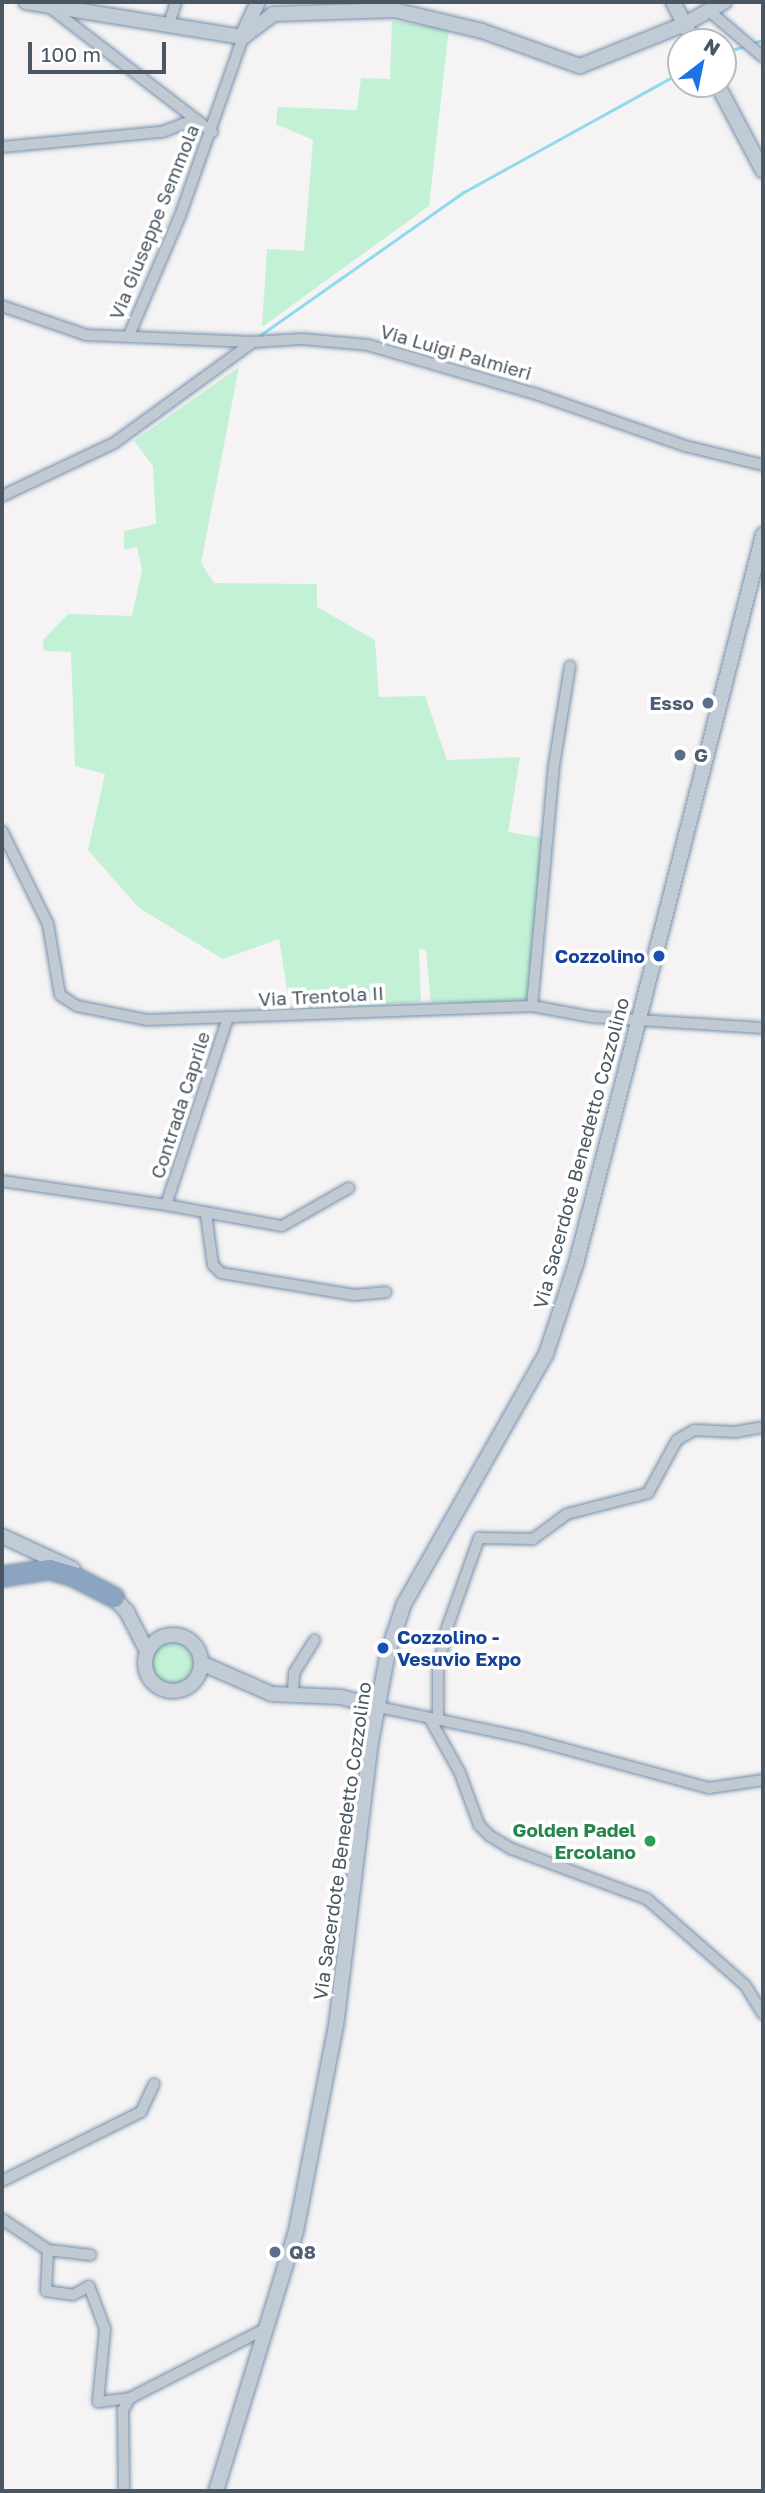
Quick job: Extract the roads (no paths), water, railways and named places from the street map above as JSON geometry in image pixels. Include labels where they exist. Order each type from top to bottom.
[{"type":"highway","points":[[2,1576],[49,1569],[73,1576],[114,1597]]},
{"type":"main road","points":[[26,2],[243,37],[273,14],[394,10],[482,31],[580,66],[685,24],[724,2]]},
{"type":"main road","name":"Via Giuseppe Semmola","points":[[243,37],[258,2]]},
{"type":"main road","points":[[673,2],[687,28]]},
{"type":"main road","points":[[724,98],[763,171]]},
{"type":"main road","name":"Via Sacerdote Benedetto Cozzolino","points":[[216,2491],[296,2231],[335,2026],[378,1707],[388,1652],[404,1604],[546,1354],[576,1264],[636,1019],[763,535]]},
{"type":"main road","points":[[2,1536],[95,1580],[114,1597],[127,1612],[147,1651],[146,1671],[159,1688],[180,1690],[196,1678],[216,1673]]},
{"type":"main road","points":[[127,1612],[163,1636]]},
{"type":"main road","points":[[147,1651],[163,1636],[173,1634],[193,1643],[201,1663],[216,1673],[272,1694],[341,1696],[378,1707]]},
{"type":"main road","points":[[196,1678],[201,1663]]},
{"type":"street","points":[[169,24],[176,2]]},
{"type":"street","points":[[48,6],[212,132]]},
{"type":"street","points":[[708,10],[763,57]]},
{"type":"street","name":"Via Giuseppe Semmola","points":[[2,306],[86,335],[129,335],[212,132],[243,37]]},
{"type":"street","points":[[2,148],[162,132],[196,119]]},
{"type":"street","name":"Via Luigi Palmieri","points":[[129,335],[253,342],[302,339],[368,345],[536,394],[685,446],[763,465]]},
{"type":"street","points":[[2,496],[114,443],[253,342]]},
{"type":"street","points":[[532,1006],[554,765],[570,666]]},
{"type":"street","name":"Via Trentola II","points":[[2,831],[48,924],[60,995],[66,1003],[147,1020],[532,1006],[592,1017],[763,1028]]},
{"type":"street","name":"Contrada Caprile","points":[[2,1181],[166,1205],[228,1018]]},
{"type":"street","points":[[166,1205],[282,1226],[349,1188]]},
{"type":"street","points":[[206,1214],[213,1265],[222,1273],[354,1295],[386,1292]]},
{"type":"street","points":[[763,1427],[735,1432],[694,1430],[677,1440],[648,1493],[567,1514],[533,1539],[479,1538],[447,1628],[438,1671],[434,1719],[460,1773],[480,1825],[490,1836],[512,1849],[646,1899],[745,1985],[763,2014]]},
{"type":"street","points":[[293,1693],[295,1673],[315,1640]]},
{"type":"street","points":[[378,1707],[709,1788],[763,1780]]},
{"type":"street","points":[[2,2181],[141,2112],[154,2084]]},
{"type":"street","points":[[2,2219],[48,2250],[91,2255]]},
{"type":"street","points":[[48,2250],[46,2291],[72,2295],[89,2286],[105,2329],[98,2402],[130,2398],[265,2329]]},
{"type":"street","points":[[124,2491],[123,2410],[130,2398]]},
{"type":"waterway","points":[[753,43],[763,40]]},
{"type":"waterway","points":[[737,48],[744,46]]},
{"type":"waterway","points":[[259,336],[464,192],[667,80]]},
{"type":"place","name":"Esso","points":[[708,703]]},
{"type":"place","name":"G","points":[[680,755]]},
{"type":"place","name":"Cozzolino","points":[[659,956]]},
{"type":"place","name":"Cozzolino - Vesuvio Expo","points":[[383,1648]]},
{"type":"place","name":"Golden Padel Ercolano","points":[[650,1841]]},
{"type":"place","name":"Q8","points":[[275,2252]]}]
